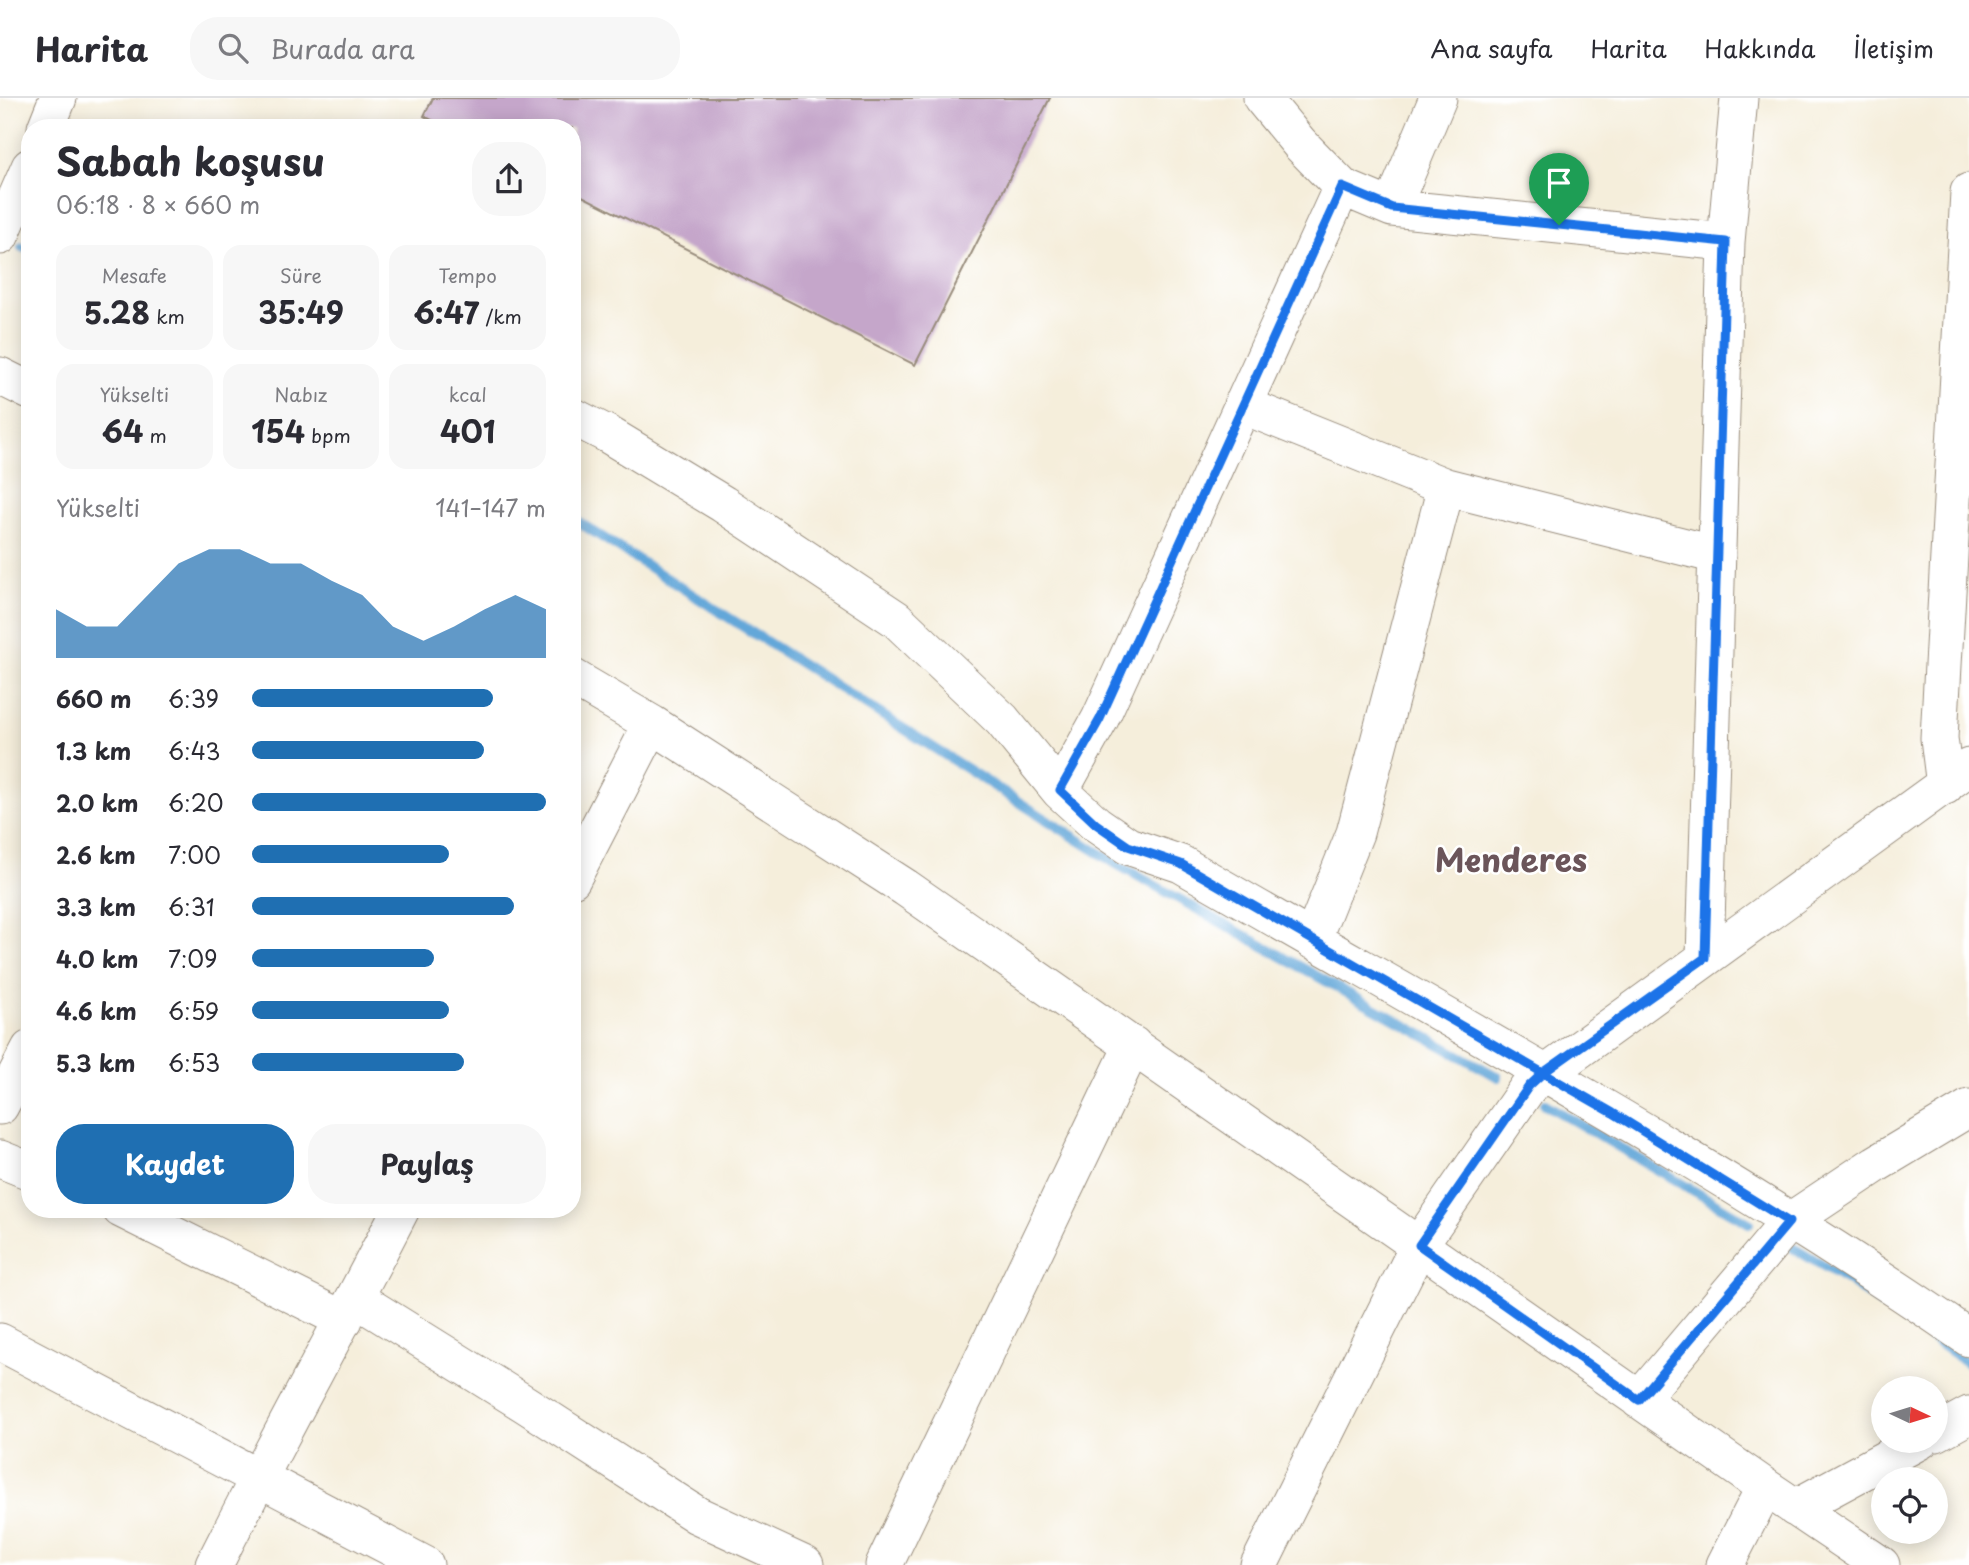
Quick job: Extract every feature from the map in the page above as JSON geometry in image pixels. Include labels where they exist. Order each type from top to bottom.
[{"type":"street","points":[[1262,98],[1300,144],[1342,187],[1392,208],[1726,242]]},
{"type":"street","points":[[1392,208],[1438,98]]},
{"type":"street","points":[[1705,958],[1726,242],[1739,98]]},
{"type":"street","points":[[1060,790],[1100,719],[1342,187]]},
{"type":"street","points":[[0,236],[21,188]]},
{"type":"street","points":[[1259,1565],[1419,1245],[1529,1086],[1543,1073],[1957,777],[1939,738],[1969,192]]},
{"type":"street","points":[[0,376],[21,386]]},
{"type":"street","points":[[1242,405],[1446,488],[1717,555]]},
{"type":"street","points":[[581,421],[723,504],[896,619],[1002,720],[1060,790],[1096,824],[1128,846],[1181,864],[1613,1113],[1969,1338]]},
{"type":"street","points":[[1312,940],[1354,833],[1446,488]]},
{"type":"street","points":[[581,682],[652,724],[906,888],[1639,1400],[1881,1565]]},
{"type":"street","points":[[581,862],[652,724]]},
{"type":"street","points":[[884,1565],[1133,1045]]},
{"type":"street","points":[[0,1106],[21,1066]]},
{"type":"street","points":[[1639,1400],[1789,1222],[1876,1164],[1969,1108]]},
{"type":"street","points":[[0,1159],[21,1167]]},
{"type":"street","points":[[142,1218],[350,1309],[525,1404],[697,1515],[806,1565]]},
{"type":"street","points":[[214,1565],[257,1478],[350,1309],[396,1218]]},
{"type":"street","points":[[0,1342],[425,1565]]},
{"type":"street","points":[[1948,1426],[1969,1415]]},
{"type":"street","points":[[1796,1508],[1897,1453]]},
{"type":"street","points":[[1725,1565],[1765,1487]]},
{"type":"building","points":[[433,98],[1050,98],[915,365],[581,196],[581,119],[430,119],[424,116]]},
{"type":"waterway","points":[[581,524],[1118,865],[1498,1077]]},
{"type":"waterway","points":[[1545,1104],[1749,1223]]},
{"type":"waterway","points":[[1793,1248],[1844,1278],[1969,1364]]},
{"type":"district","name":"Menderes","points":[[1511,861]]},
{"type":"route","points":[[1559,225],[1392,208],[1342,187],[1100,719],[1060,790],[1096,824],[1128,846],[1181,864],[1543,1073],[1529,1086],[1419,1245],[1639,1400],[1789,1222],[1543,1073],[1705,958],[1726,242],[1559,225]]}]
